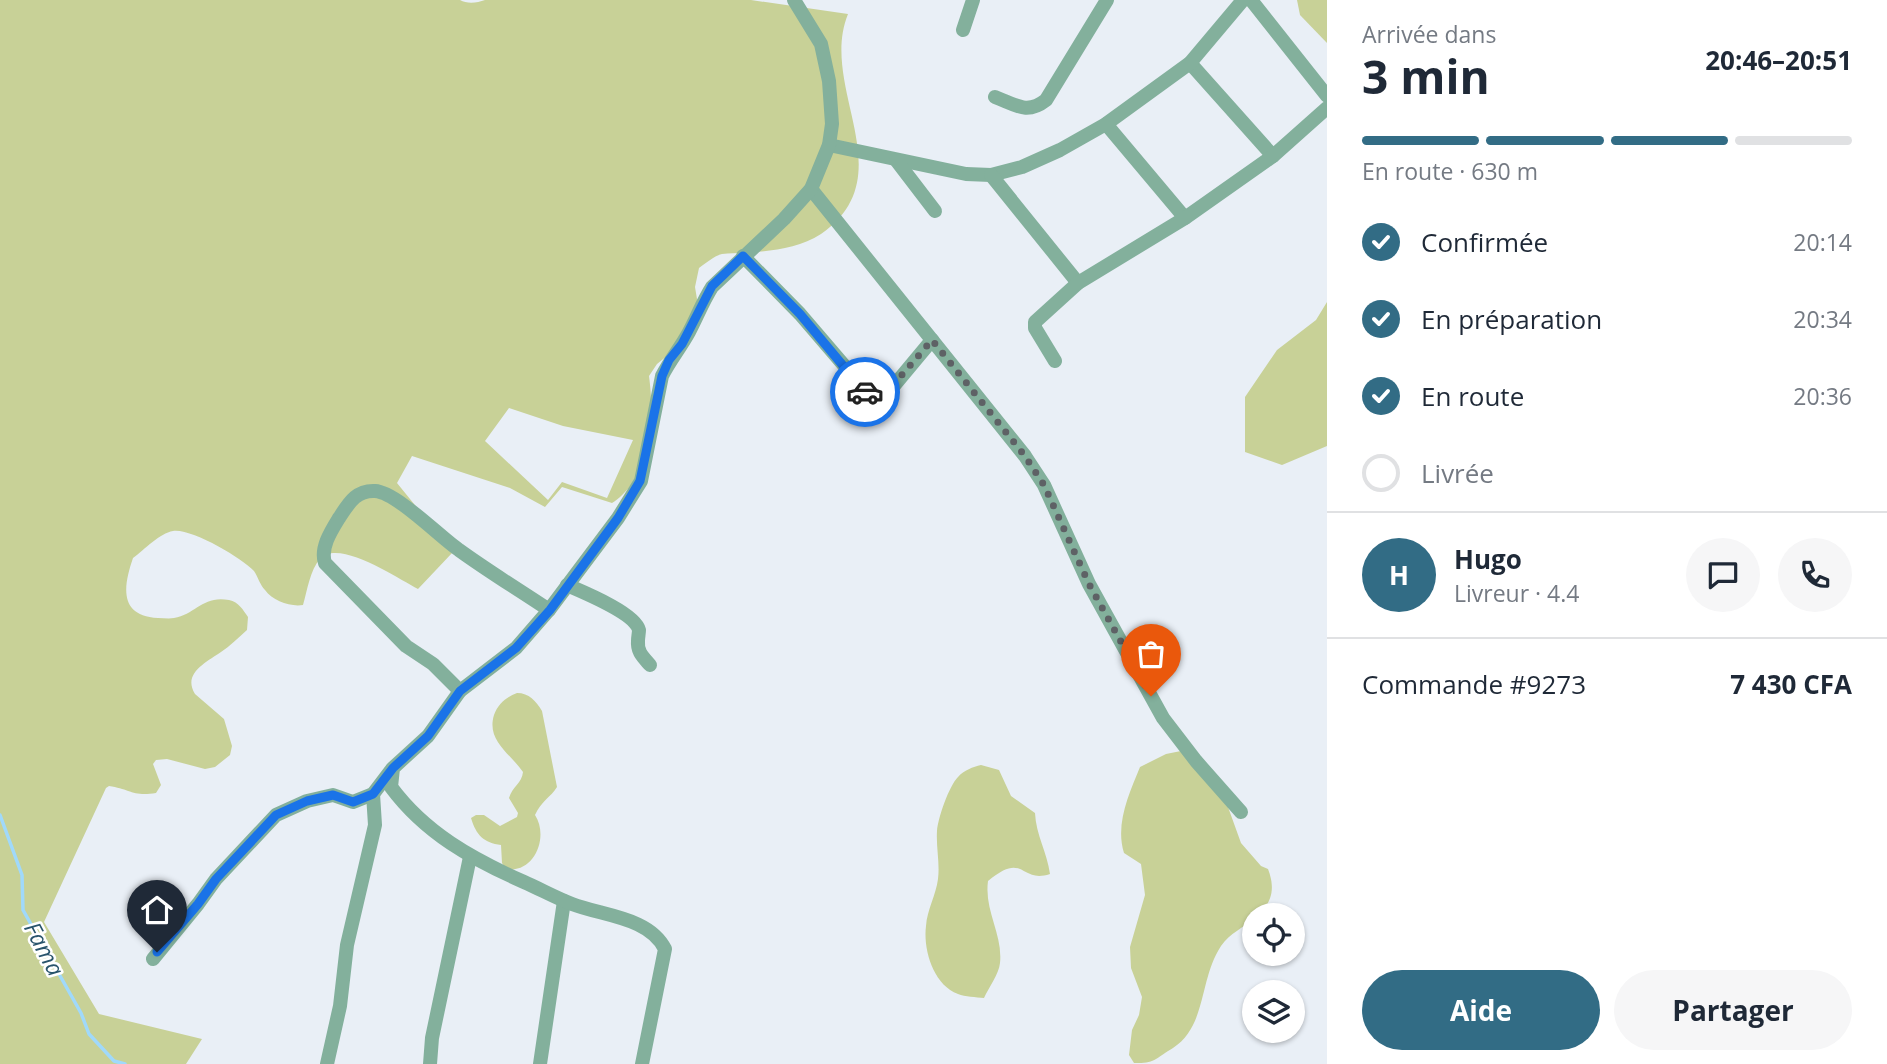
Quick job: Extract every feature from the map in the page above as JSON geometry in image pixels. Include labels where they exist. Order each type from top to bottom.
[{"type":"street","points":[[153,959],[216,879],[276,815],[307,801],[333,795],[353,802],[373,794],[393,768],[428,736],[460,691],[516,648],[550,610],[618,518],[640,481],[660,386],[669,360],[682,344],[712,286],[784,219],[811,189],[829,145],[832,124],[829,80],[821,44],[794,0]]},
{"type":"street","points":[[963,30],[973,0]]},
{"type":"street","points":[[995,97],[1026,108],[1036,108],[1046,100],[1107,0]]},
{"type":"street","points":[[829,145],[966,174],[991,175],[1022,167],[1106,124],[1190,63],[1240,1],[1327,96]]},
{"type":"street","points":[[1190,63],[1273,156]]},
{"type":"street","points":[[1055,361],[1035,328],[1035,322],[1078,283],[1185,218],[1273,156],[1327,108]]},
{"type":"street","points":[[1106,124],[1185,218]]},
{"type":"street","points":[[896,160],[935,211]]},
{"type":"street","points":[[991,175],[1078,283]]},
{"type":"street","points":[[811,189],[1025,456],[1044,485],[1089,584],[1163,718],[1241,813]]},
{"type":"street","points":[[743,256],[800,314],[872,398],[881,399],[887,394],[932,340]]},
{"type":"street","points":[[460,691],[432,664],[406,646],[325,563],[324,549],[335,525],[359,493],[374,491],[391,496],[458,549],[550,610]]},
{"type":"street","points":[[567,585],[635,622],[639,631],[637,646],[650,665]]},
{"type":"street","points":[[393,768],[391,787],[405,806],[424,825],[470,857],[565,901],[650,930],[665,949],[642,1064]]},
{"type":"street","points":[[327,1064],[340,1006],[347,945],[375,825],[373,794]]},
{"type":"street","points":[[430,1064],[432,1038],[470,857]]},
{"type":"street","points":[[540,1064],[565,901]]},
{"type":"green space","points":[[0,0],[460,0],[472,3],[485,0],[751,0],[848,14],[842,42],[843,71],[859,158],[856,185],[845,211],[821,234],[803,243],[774,250],[722,254],[699,268],[695,287],[698,305],[673,351],[657,364],[649,376],[652,416],[649,455],[634,482],[617,500],[612,503],[562,487],[545,507],[510,488],[412,456],[397,483],[453,552],[418,589],[369,562],[341,553],[329,554],[320,559],[314,569],[303,605],[287,604],[268,594],[254,571],[239,559],[216,545],[181,531],[163,535],[133,558],[126,589],[130,606],[136,612],[145,616],[174,618],[206,602],[220,599],[235,603],[248,617],[247,630],[203,664],[192,680],[195,694],[224,719],[232,746],[230,755],[215,767],[205,769],[167,759],[156,760],[153,764],[161,785],[156,793],[142,794],[116,787],[106,788],[44,922],[99,1014],[202,1039],[186,1064],[0,1064]],"holes":[[[509,408],[563,426],[633,440],[607,498],[562,482],[548,500],[485,441]]]},
{"type":"green space","points":[[1297,0],[1327,0],[1327,43],[1300,15]]},
{"type":"green space","points":[[1327,302],[1327,446],[1282,465],[1245,452],[1245,397],[1277,350],[1316,320]]},
{"type":"green space","points":[[517,693],[532,698],[542,711],[557,787],[535,815],[540,833],[537,852],[525,866],[506,869],[502,863],[501,845],[482,837],[471,818],[484,815],[500,826],[517,817],[518,813],[509,798],[523,772],[496,740],[492,724],[500,704]]},
{"type":"green space","points":[[1181,751],[1228,807],[1241,843],[1261,866],[1268,869],[1272,882],[1271,894],[1268,903],[1242,903],[1242,928],[1228,938],[1214,959],[1197,1015],[1184,1039],[1155,1060],[1134,1063],[1129,1055],[1132,1030],[1139,1015],[1142,997],[1131,968],[1130,947],[1145,895],[1141,864],[1124,853],[1122,820],[1140,767],[1166,754]]},
{"type":"green space","points":[[981,765],[999,770],[1011,796],[1035,813],[1050,874],[1032,875],[1009,868],[988,881],[987,892],[999,942],[1000,963],[984,998],[958,994],[942,983],[931,965],[925,935],[938,879],[937,831],[942,811],[958,777]]},
{"type":"waterway","name":"Fama","points":[[0,815],[22,875],[23,910],[81,1013],[89,1034],[114,1061],[125,1064]]},
{"type":"way so far","points":[[865,392],[872,398],[881,399],[932,340],[985,404],[1044,485],[1089,584],[1151,696]]},
{"type":"route","points":[[157,952],[176,932],[216,879],[276,815],[307,801],[333,795],[353,802],[373,794],[393,768],[428,736],[460,691],[516,648],[550,610],[618,518],[640,481],[662,376],[669,360],[682,344],[712,286],[743,256],[800,314],[865,392]]}]
